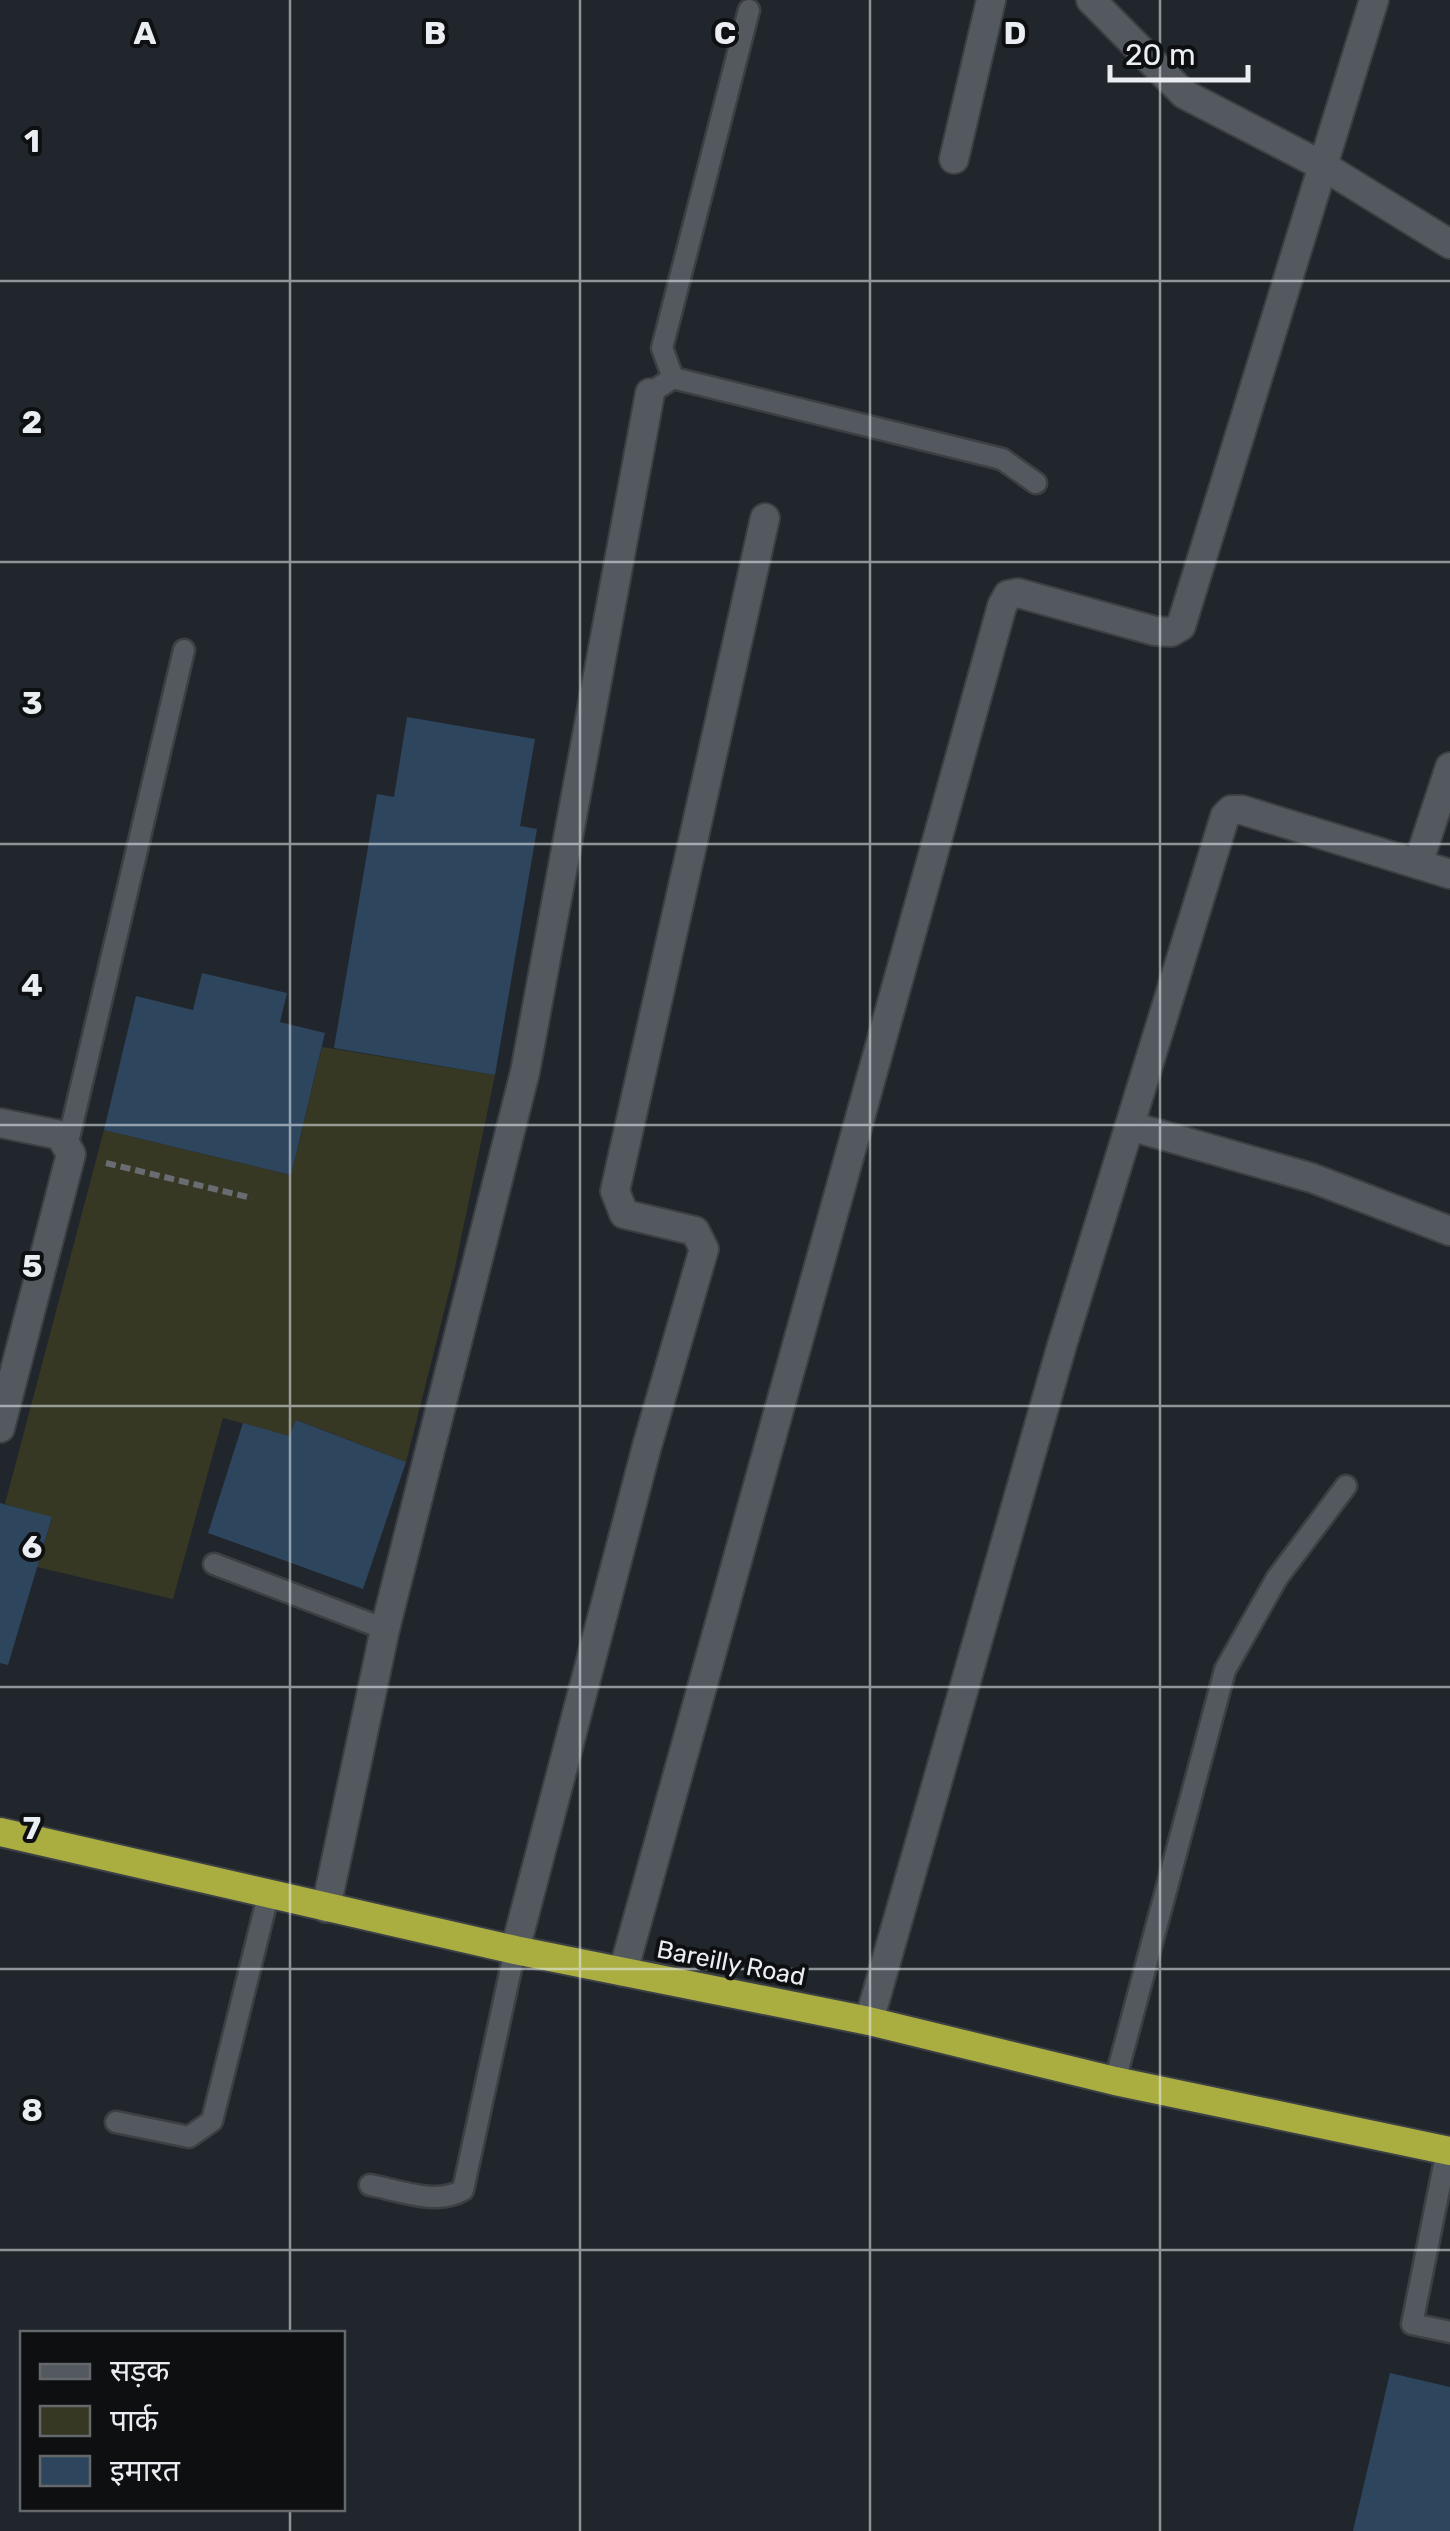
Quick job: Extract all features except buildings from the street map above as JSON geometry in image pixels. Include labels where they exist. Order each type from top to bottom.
[{"type":"highway","name":"Bareilly Road","points":[[0,1832],[515,1950],[869,2021],[1116,2081],[1449,2151]]},
{"type":"street","points":[[954,159],[991,0]]},
{"type":"street","points":[[1091,0],[1184,94],[1325,167],[1450,244]]},
{"type":"street","points":[[622,1972],[749,1532],[862,1097],[1002,606],[1008,595],[1018,593],[1156,631],[1171,632],[1181,626],[1374,0]]},
{"type":"street","points":[[326,1908],[385,1630],[525,1072],[662,386]]},
{"type":"street","points":[[515,1950],[704,1249],[695,1231],[624,1214],[615,1191],[764,518]]},
{"type":"street","points":[[1418,864],[1450,767]]},
{"type":"street","points":[[869,2021],[1062,1345],[1225,816],[1231,810],[1450,874]]},
{"type":"street","points":[[0,1123],[60,1135],[70,1148],[0,1428]]},
{"type":"street","points":[[1130,1126],[1312,1178],[1450,1231]]},
{"type":"lane","points":[[750,10],[662,348],[662,386],[1002,459],[1036,483]]},
{"type":"lane","points":[[70,1148],[184,650]]},
{"type":"lane","points":[[1116,2081],[1224,1670],[1277,1578],[1346,1486]]},
{"type":"lane","points":[[214,1564],[385,1630]]},
{"type":"lane","points":[[116,2122],[189,2137],[212,2121],[269,1892]]},
{"type":"lane","points":[[370,2185],[436,2197],[462,2190],[515,1950]]},
{"type":"lane","points":[[1449,2151],[1412,2324],[1450,2332]]},
{"type":"path","points":[[70,1148],[252,1198]]},
{"type":"green space","points":[[322,1047],[495,1075],[454,1272],[406,1462],[297,1420],[289,1436],[223,1418],[173,1599],[37,1567],[52,1518],[5,1504],[104,1130],[291,1175]]}]
